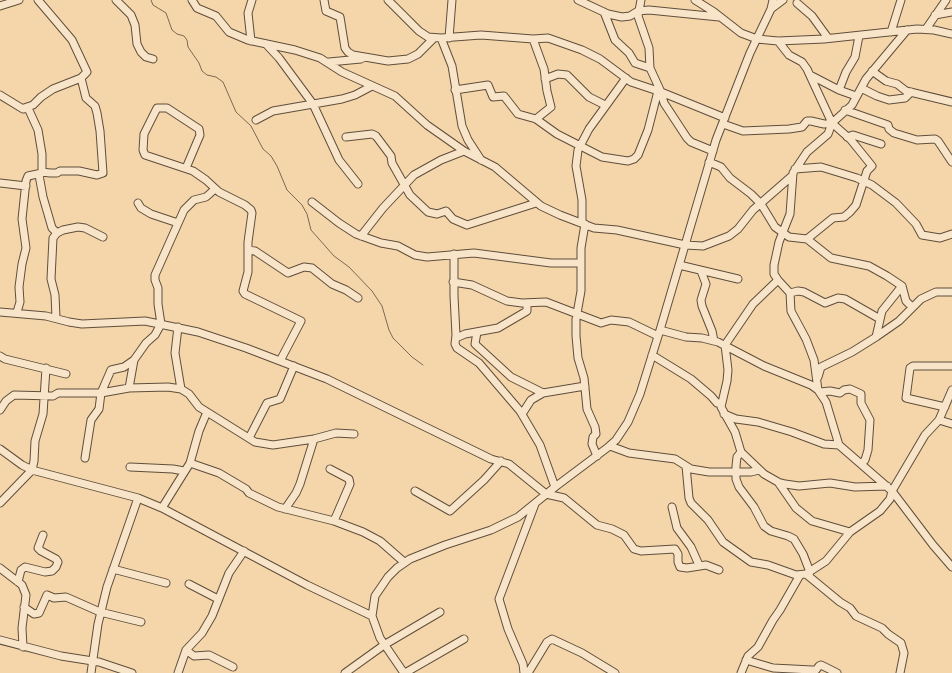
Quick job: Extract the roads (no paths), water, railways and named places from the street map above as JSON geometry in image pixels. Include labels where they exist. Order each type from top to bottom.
[{"type":"street","points":[[0,6],[20,0]]},
{"type":"street","points":[[23,109],[33,105],[53,89],[86,75],[87,70],[72,40],[38,0]]},
{"type":"street","points":[[116,0],[131,15],[141,52],[146,57],[153,59]]},
{"type":"street","points":[[192,0],[197,8],[216,16],[229,32],[251,41],[295,50],[329,62],[342,72],[400,99],[422,121],[464,151],[495,166],[536,203],[560,215],[594,228],[617,230],[685,245],[703,246],[728,236],[738,229],[753,210],[794,173],[811,147],[828,134],[832,123]]},
{"type":"street","points":[[251,41],[248,13],[252,0]]},
{"type":"street","points":[[324,0],[326,11],[340,17],[346,50],[354,55],[388,61],[408,59],[441,38],[452,0]]},
{"type":"street","points":[[388,0],[418,30],[428,37],[493,35],[553,39],[600,59],[636,84],[660,92],[724,121],[743,132],[802,127],[807,121],[824,124],[832,123],[852,105],[872,71],[907,30]]},
{"type":"street","points":[[578,0],[622,18],[638,11],[663,11],[720,17]]},
{"type":"street","points":[[641,0],[638,11],[643,35],[649,48],[650,68],[664,103],[687,138],[691,142],[712,151]]},
{"type":"street","points":[[695,0],[741,33],[757,39],[828,38],[926,29],[952,34]]},
{"type":"street","points":[[464,639],[404,673],[375,629],[372,605],[388,577],[404,562],[445,545],[501,527],[518,517],[610,446],[628,422],[640,394],[659,333],[712,151],[771,9],[773,0]]},
{"type":"street","points":[[771,9],[784,0]]},
{"type":"street","points":[[891,32],[901,0]]},
{"type":"street","points":[[926,29],[946,0]]},
{"type":"street","points":[[797,3],[812,16],[828,38]]},
{"type":"street","points":[[604,12],[615,40],[629,53],[636,63],[650,68]]},
{"type":"street","points":[[935,15],[952,12]]},
{"type":"street","points":[[839,90],[846,72],[855,57],[859,36]]},
{"type":"street","points":[[441,38],[450,57],[460,118],[466,135],[482,160]]},
{"type":"street","points":[[533,39],[543,65],[551,108],[536,119]]},
{"type":"street","points":[[778,40],[789,55],[803,63],[812,76],[832,123],[856,145],[872,166],[867,171],[856,205],[850,212],[844,217],[833,218],[807,239]]},
{"type":"street","points":[[266,44],[279,58],[313,104],[339,160],[358,184]]},
{"type":"street","points":[[329,62],[367,58]]},
{"type":"street","points":[[872,71],[886,81],[897,84],[911,92],[952,102]]},
{"type":"street","points":[[545,79],[558,74],[568,75],[588,97],[605,105]]},
{"type":"street","points":[[812,76],[839,90],[856,96]]},
{"type":"street","points":[[17,312],[20,302],[19,287],[22,264],[26,248],[22,220],[28,176],[57,173],[60,171],[79,171],[97,174],[104,171],[100,131],[95,106],[86,98],[81,78]]},
{"type":"street","points":[[597,456],[592,444],[596,430],[587,409],[576,336],[577,313],[581,291],[580,263],[583,223],[582,200],[576,161],[580,145],[605,105],[626,78]]},
{"type":"street","points":[[455,90],[488,85],[493,97],[504,96],[518,114],[536,119],[557,134],[602,157],[628,161],[634,159],[638,154],[660,92]]},
{"type":"street","points":[[256,120],[273,111],[352,96],[372,86]]},
{"type":"street","points":[[861,88],[889,100],[905,98],[911,92]]},
{"type":"street","points":[[0,95],[23,109],[28,108],[40,137],[42,193],[50,224],[57,233]]},
{"type":"street","points":[[186,168],[200,135],[199,129],[167,108],[157,108],[153,112],[144,134],[144,153],[147,157],[186,168],[200,175],[215,189],[251,210],[248,272],[243,288],[244,293],[301,321],[280,361]]},
{"type":"street","points":[[845,110],[888,125],[889,129],[894,133],[916,140],[935,139],[952,162]]},
{"type":"street","points":[[346,137],[374,134],[391,156],[392,163],[410,195],[426,211],[436,214],[446,211],[453,219],[464,224],[470,224],[536,203]]},
{"type":"street","points":[[847,137],[853,135],[881,144]]},
{"type":"street","points":[[361,236],[404,185],[419,171],[464,151]]},
{"type":"street","points":[[709,162],[721,167],[730,178],[760,204],[775,228],[789,237],[807,239],[831,258],[869,266],[902,286],[906,301],[912,307]]},
{"type":"street","points":[[794,173],[821,167],[852,176],[872,185],[896,203],[916,224],[922,235],[940,238],[952,234]]},
{"type":"street","points":[[794,173],[790,214],[788,223],[782,232],[774,265],[774,274],[790,293],[791,311],[814,360],[818,389],[829,410],[839,445],[890,488],[949,560],[952,567]]},
{"type":"street","points":[[0,183],[26,186]]},
{"type":"street","points":[[85,458],[91,420],[99,409],[101,393],[111,370],[124,367],[134,360],[146,343],[156,334],[161,324],[158,288],[154,278],[184,210],[191,203],[206,197],[215,189]]},
{"type":"street","points":[[312,202],[339,223],[361,236],[381,243],[398,246],[415,255],[474,253],[551,262],[580,263]]},
{"type":"street","points":[[138,204],[151,214],[178,223]]},
{"type":"street","points":[[56,318],[55,295],[51,279],[53,265],[52,243],[57,233],[78,227],[85,228],[103,237]]},
{"type":"street","points":[[248,250],[255,251],[288,273],[304,267],[312,268],[332,284],[358,298]]},
{"type":"street","points":[[454,254],[455,344],[457,348],[479,363],[522,414],[540,445],[555,487]]},
{"type":"street","points":[[679,265],[738,279]]},
{"type":"street","points":[[701,270],[706,284],[701,300],[702,306],[714,340]]},
{"type":"street","points":[[778,280],[753,304],[725,345],[728,381],[720,403],[724,414],[735,432],[741,452],[759,470],[778,482],[799,486],[830,483],[855,487],[890,488]]},
{"type":"street","points":[[453,282],[472,285],[507,301],[546,302],[601,323],[611,320],[629,322],[659,333],[714,340],[764,366],[818,389],[840,393],[850,389],[861,394],[861,403],[870,420],[868,450],[865,460],[861,464]]},
{"type":"street","points":[[876,337],[880,319],[886,305],[902,286]]},
{"type":"street","points":[[790,293],[804,292],[824,303],[838,298],[845,299],[880,319]]},
{"type":"street","points":[[818,389],[818,371],[821,367],[852,352],[876,337],[899,321],[915,303],[936,292],[952,292]]},
{"type":"street","points":[[456,338],[462,335],[498,328],[528,309],[527,303]]},
{"type":"street","points":[[0,312],[17,312],[82,324],[136,321],[161,324],[178,327],[246,348],[326,379],[482,454],[517,468],[546,494],[564,498],[597,525],[621,533],[634,549],[642,551],[675,549],[678,554],[680,567],[687,568],[706,565],[719,570]]},
{"type":"street","points":[[178,327],[174,353],[181,389]]},
{"type":"street","points":[[477,332],[475,344],[511,377],[543,393]]},
{"type":"street","points":[[652,355],[691,379],[717,403],[720,403]]},
{"type":"street","points":[[0,356],[5,359],[66,374]]},
{"type":"street","points":[[129,388],[134,360]]},
{"type":"street","points":[[249,438],[268,403],[280,399],[294,366]]},
{"type":"street","points":[[945,407],[906,398],[910,368],[913,366],[952,366]]},
{"type":"street","points":[[0,503],[32,470],[35,441],[43,414],[46,368]]},
{"type":"street","points":[[522,414],[531,400],[543,393],[585,386]]},
{"type":"street","points":[[0,410],[6,401],[14,395],[53,396],[58,393],[101,393],[129,388],[168,387],[181,389],[189,394],[199,407],[261,444],[273,445],[314,439],[336,433],[354,434]]},
{"type":"street","points":[[741,673],[746,660],[758,647],[773,620],[805,574],[826,561],[850,532],[880,511],[890,499],[890,488],[925,435],[940,420],[952,390]]},
{"type":"street","points":[[162,508],[190,463],[199,431],[207,412]]},
{"type":"street","points":[[724,414],[736,419],[758,422],[792,432],[824,444],[839,445]]},
{"type":"street","points":[[940,420],[952,424]]},
{"type":"street","points":[[285,509],[296,494],[314,439]]},
{"type":"street","points":[[610,446],[629,453],[675,459],[686,466],[709,472],[751,472],[759,470]]},
{"type":"street","points":[[0,449],[32,470],[138,498],[162,508],[372,616]]},
{"type":"street","points":[[741,452],[738,457],[736,472],[739,487],[754,507],[764,526],[770,531],[794,539],[803,554],[805,574]]},
{"type":"street","points":[[415,491],[450,511],[484,480],[501,461]]},
{"type":"street","points":[[190,463],[219,473],[246,489],[249,493],[285,509],[334,521],[363,532],[380,541],[404,562]]},
{"type":"street","points":[[686,466],[689,498],[708,520],[723,542],[751,562],[805,574],[850,608],[856,616],[882,628],[901,643],[904,654],[900,673]]},
{"type":"street","points":[[130,468],[173,468],[184,471]]},
{"type":"street","points":[[330,469],[349,479],[350,484],[334,521]]},
{"type":"street","points":[[778,482],[796,508],[812,521],[850,532]]},
{"type":"street","points":[[91,673],[100,612],[138,498]]},
{"type":"street","points":[[526,673],[508,629],[499,599],[536,502]]},
{"type":"street","points":[[672,507],[676,528],[691,547],[699,565]]},
{"type":"street","points":[[18,582],[21,570],[25,568],[44,572],[52,571],[56,567],[58,562],[56,559],[38,548],[43,534]]},
{"type":"street","points":[[178,673],[186,650],[202,633],[212,616],[229,573],[244,551]]},
{"type":"street","points":[[0,568],[22,585],[26,595],[22,628],[23,647]]},
{"type":"street","points":[[113,569],[166,583]]},
{"type":"street","points":[[189,584],[218,599]]},
{"type":"street","points":[[24,607],[34,614],[39,613],[47,595],[54,598],[66,597],[100,612],[141,622]]},
{"type":"street","points":[[345,673],[384,645],[440,612]]},
{"type":"street","points":[[0,640],[61,656],[93,661],[132,673]]},
{"type":"street","points":[[526,673],[547,642],[552,640],[582,653],[614,673]]},
{"type":"street","points":[[186,650],[194,656],[209,655],[233,667]]},
{"type":"street","points":[[746,660],[773,668],[816,670],[821,665],[837,673]]},
{"type":"waterway","points":[[151,0],[153,5],[166,13],[172,30],[184,36],[187,40],[188,47],[202,71],[223,82],[236,112],[251,126],[263,149],[271,156],[277,166],[287,190],[302,205],[307,214],[311,230],[334,256],[349,267],[372,291],[382,306],[393,338],[423,365]]}]
